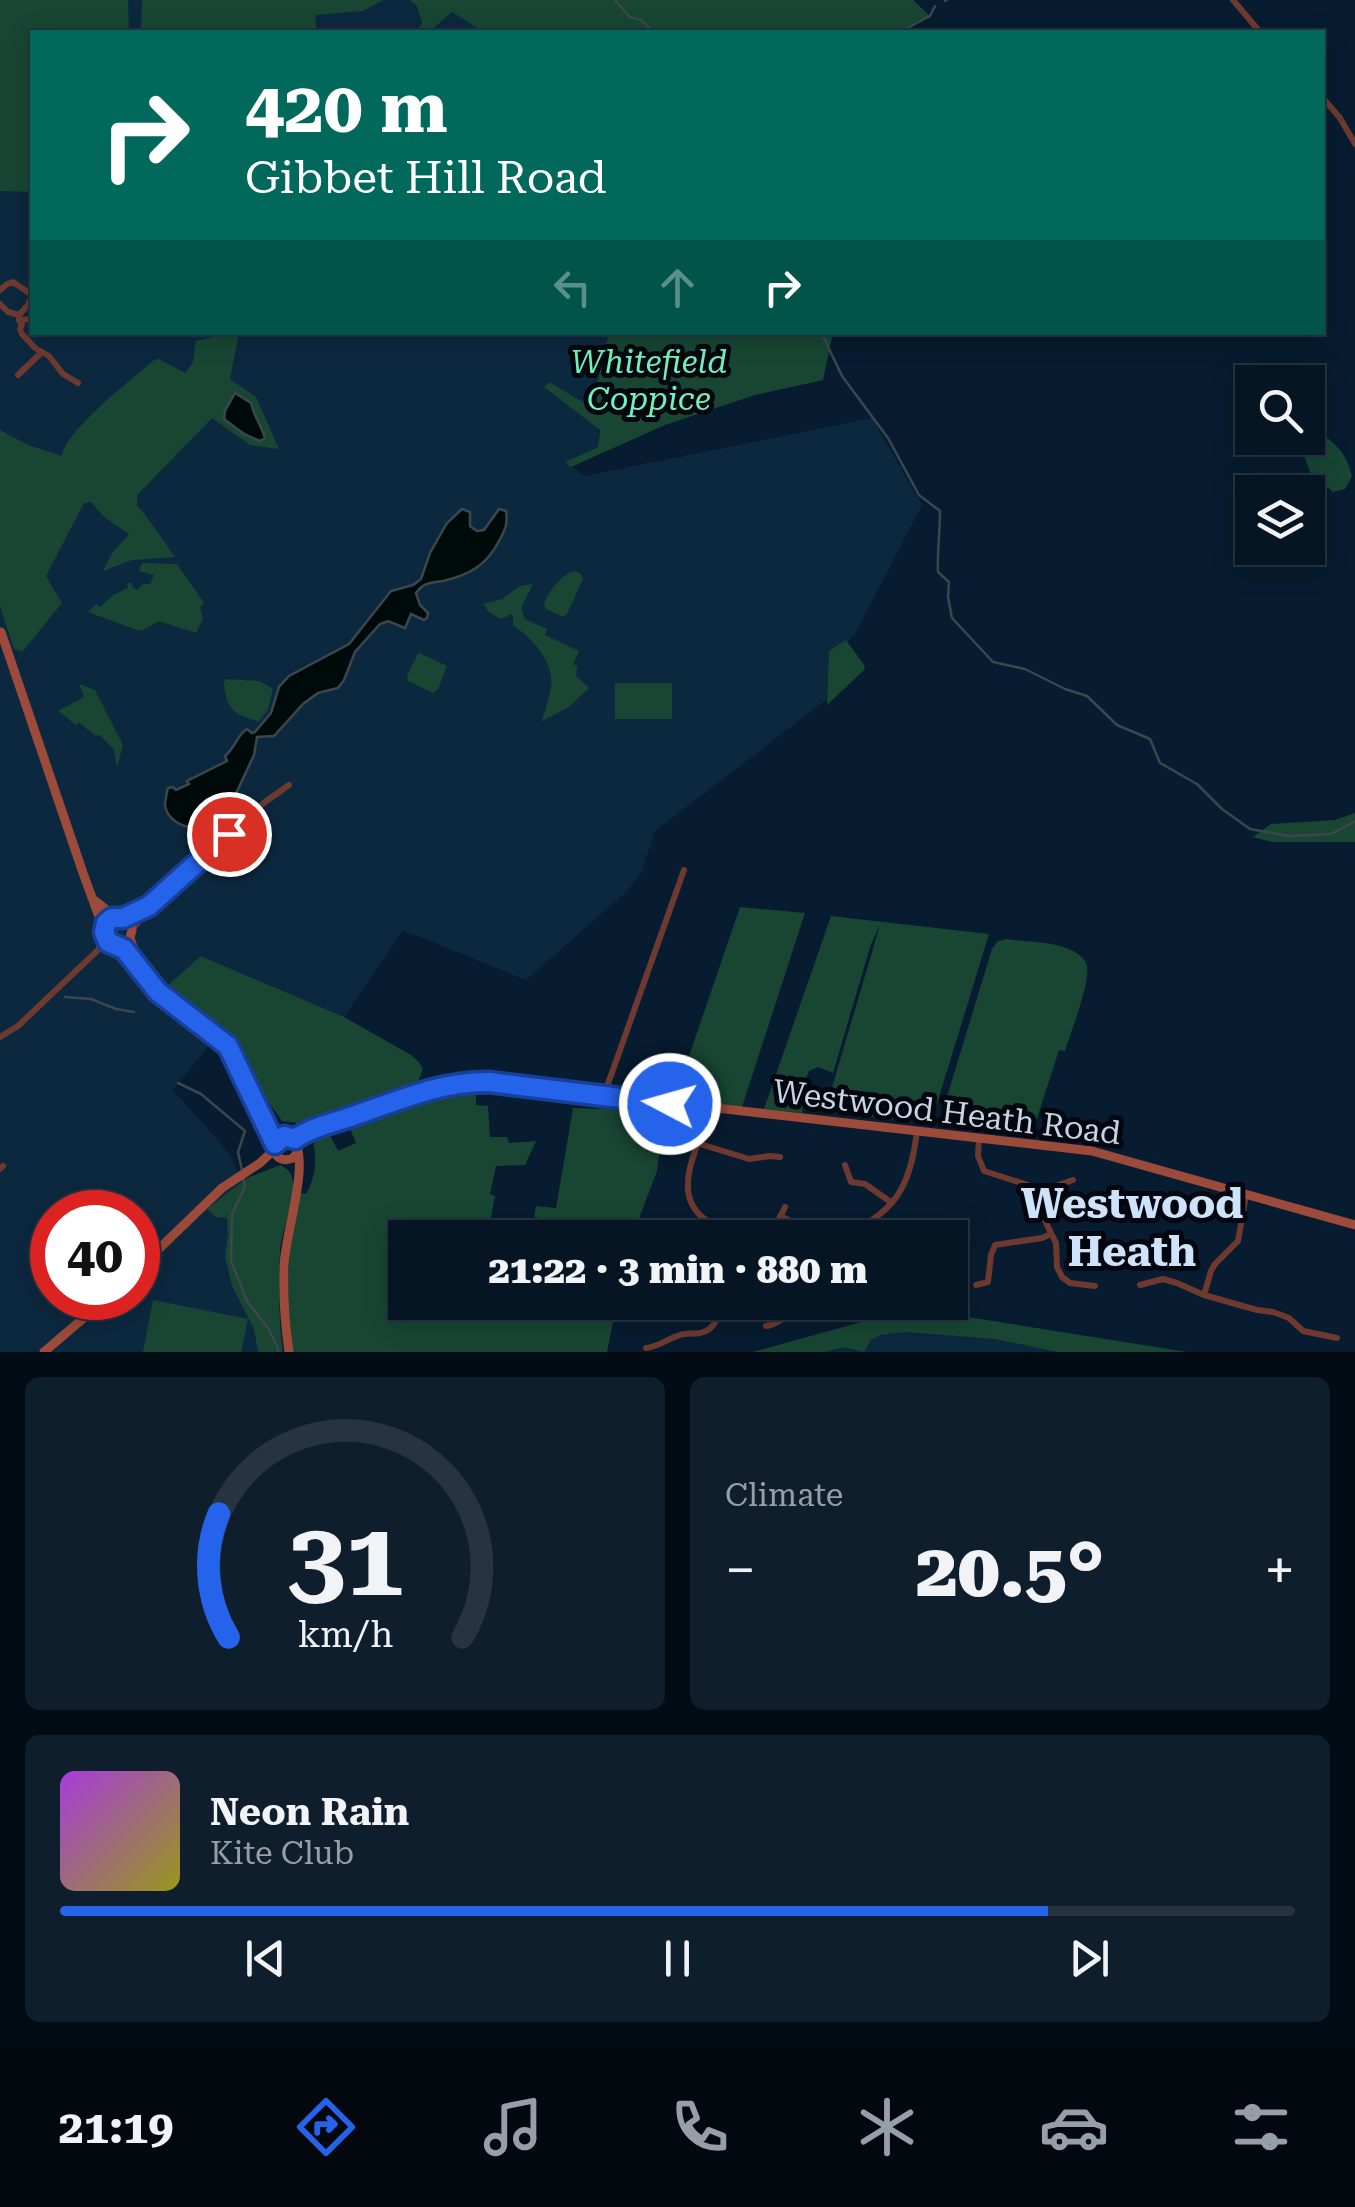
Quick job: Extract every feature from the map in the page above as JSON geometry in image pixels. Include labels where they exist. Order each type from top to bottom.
[{"type":"street","points":[[1233,0],[1258,30]]},
{"type":"street","points":[[1325,100],[1355,144]]},
{"type":"street","points":[[0,290],[13,282],[30,294]]},
{"type":"street","points":[[19,317],[30,298]]},
{"type":"street","points":[[0,304],[8,312],[30,319]]},
{"type":"street","points":[[19,317],[22,334],[49,356],[63,374],[78,383]]},
{"type":"street","points":[[18,375],[42,352]]},
{"type":"street","points":[[1,630],[98,914],[112,942],[139,966],[158,992],[228,1046],[266,1122],[274,1147],[295,1168],[299,1180]]},
{"type":"street","points":[[0,1037],[18,1026],[98,950],[131,934],[149,906],[289,785]]},
{"type":"street","points":[[604,1096],[684,870]]},
{"type":"street","points":[[94,900],[129,922],[139,966]]},
{"type":"street","points":[[105,926],[149,906]]},
{"type":"street","name":"Westwood Heath Road","points":[[295,1139],[430,1089],[489,1082],[1092,1151],[1355,1225]]},
{"type":"street","points":[[704,1107],[705,1121],[689,1170],[688,1194],[705,1220]]},
{"type":"street","points":[[266,1122],[295,1139],[298,1147],[299,1180],[284,1265],[289,1352]]},
{"type":"street","points":[[871,1220],[904,1187],[914,1160],[918,1131]]},
{"type":"street","points":[[160,1248],[202,1206],[249,1170],[284,1136]]},
{"type":"street","points":[[979,1137],[978,1156],[984,1171],[1028,1186],[1040,1195],[1046,1223],[1056,1243],[1062,1278],[1070,1287],[1095,1286]]},
{"type":"street","points":[[700,1144],[749,1159],[780,1157]]},
{"type":"street","points":[[249,1170],[293,1158],[298,1153]]},
{"type":"street","points":[[845,1164],[851,1182],[865,1184],[892,1203]]},
{"type":"street","points":[[1040,1195],[1072,1180]]},
{"type":"street","points":[[1204,1294],[1211,1271],[1238,1241],[1246,1195]]},
{"type":"street","points":[[778,1220],[785,1207]]},
{"type":"street","points":[[780,1216],[789,1220]]},
{"type":"street","points":[[988,1282],[995,1245],[1051,1234]]},
{"type":"street","points":[[1140,1285],[1163,1280],[1273,1312],[1289,1318],[1304,1331],[1337,1338]]},
{"type":"street","points":[[976,1285],[988,1282]]},
{"type":"street","points":[[988,1282],[997,1290]]},
{"type":"street","points":[[44,1352],[81,1320]]},
{"type":"street","points":[[646,1348],[682,1334],[705,1332],[717,1320]]},
{"type":"street","points":[[766,1326],[781,1320]]},
{"type":"shaded area","points":[[0,0],[453,0],[452,12],[480,30],[30,30],[30,335],[609,335],[598,447],[565,462],[585,476],[872,418],[922,505],[855,634],[845,645],[861,673],[655,831],[641,874],[626,892],[526,980],[403,930],[344,1017],[202,956],[156,997],[214,1039],[173,1090],[230,1154],[243,1183],[253,1318],[260,1352],[0,1352]]},
{"type":"shaded area","points":[[235,393],[251,403],[265,438],[260,441],[224,419]]},
{"type":"shaded area","points":[[462,509],[470,512],[470,526],[477,531],[484,530],[499,509],[506,511],[504,530],[489,557],[469,572],[422,587],[416,593],[427,618],[411,614],[405,628],[388,621],[380,624],[355,652],[338,688],[318,693],[303,704],[274,736],[257,737],[254,755],[231,804],[217,812],[211,828],[191,827],[172,819],[165,806],[168,788],[176,790],[227,761],[225,756],[241,735],[247,729],[255,732],[271,713],[279,687],[289,676],[349,644],[391,591],[421,579],[447,523]]},
{"type":"shaded area","points":[[968,1318],[1187,1352],[753,1352],[869,1320]]},
{"type":"green space","points":[[0,0],[128,0],[129,30],[30,30],[30,192],[0,191]]},
{"type":"green space","points":[[142,0],[383,0],[363,11],[315,15],[317,30],[141,30]]},
{"type":"green space","points":[[410,0],[913,0],[930,16],[904,30],[480,30],[452,12],[431,30],[417,30],[422,23],[417,6]]},
{"type":"green space","points":[[239,335],[230,379],[256,397],[279,449],[250,445],[212,418],[137,495],[137,506],[175,557],[132,560],[103,571],[129,534],[104,517],[91,502],[84,503],[46,576],[62,603],[22,652],[14,649],[0,606],[0,430],[28,445],[62,456],[87,419],[154,360],[185,373],[193,362],[196,341]]},
{"type":"green space","name":"Whitefield Coppice","points":[[609,335],[832,335],[823,380],[755,395],[665,425],[571,467],[565,462],[598,447],[600,430],[544,387],[549,382],[581,401],[594,397]]},
{"type":"green space","points":[[1325,437],[1344,456],[1352,476],[1345,489],[1333,492],[1325,485],[1325,475],[1310,472],[1304,455],[1325,455]]},
{"type":"green space","points":[[142,563],[177,564],[204,603],[200,607],[203,619],[196,633],[159,621],[137,630],[88,612],[128,588],[127,583],[137,590],[150,584],[154,575],[139,571]]},
{"type":"green space","points":[[574,571],[583,579],[563,617],[546,609],[544,603],[556,584]]},
{"type":"green space","points":[[533,584],[521,608],[525,619],[547,629],[545,635],[579,651],[573,664],[577,666],[576,676],[589,688],[569,707],[542,721],[551,688],[546,660],[513,625],[513,615],[501,619],[483,604]]},
{"type":"green space","points":[[846,640],[864,670],[827,705],[829,651]]},
{"type":"green space","points":[[420,653],[447,666],[433,693],[408,681]]},
{"type":"green space","points":[[227,679],[260,681],[273,689],[268,710],[258,722],[230,706],[225,692]]},
{"type":"green space","points":[[615,683],[672,683],[672,719],[615,719]]},
{"type":"green space","points":[[79,684],[95,690],[123,745],[117,767],[114,750],[100,735],[76,725],[58,711],[84,697]]},
{"type":"green space","points":[[1355,813],[1355,842],[1272,842],[1253,837],[1271,824],[1335,820]]},
{"type":"green space","points":[[740,907],[805,913],[742,1107],[678,1099],[687,1062]]},
{"type":"green space","points":[[831,916],[989,934],[931,1123],[825,1111],[880,925],[833,1073],[818,1067],[809,1071],[802,1113],[764,1109]]},
{"type":"green space","points":[[998,941],[1066,948],[1081,956],[1087,966],[1086,984],[1065,1051],[1059,1050],[1032,1134],[939,1123],[992,949]]},
{"type":"green space","points":[[201,956],[344,1017],[411,1055],[423,1069],[418,1082],[299,1123],[282,1121],[241,1054],[215,1027],[165,988]]},
{"type":"green space","points":[[487,1090],[487,1095],[476,1095],[476,1105],[488,1106],[490,1137],[507,1137],[509,1143],[536,1141],[525,1165],[496,1166],[490,1194],[495,1196],[491,1220],[388,1220],[388,1320],[614,1320],[607,1352],[293,1352],[288,1292],[290,1252],[301,1193],[306,1194],[314,1174],[313,1140],[329,1133],[338,1151],[356,1143],[348,1124],[434,1093]]},
{"type":"green space","points":[[573,1108],[665,1111],[657,1171],[638,1220],[534,1217],[536,1206],[556,1208]]},
{"type":"green space","points":[[280,1165],[293,1182],[280,1251],[283,1352],[258,1352],[254,1329],[232,1286],[225,1256],[227,1218],[216,1217],[207,1209],[247,1178]]},
{"type":"green space","points":[[160,1301],[248,1319],[241,1352],[143,1352],[149,1320],[160,1320]]},
{"type":"green space","points":[[968,1317],[1187,1352],[1058,1352],[995,1339],[905,1332],[881,1335],[871,1340],[864,1352],[844,1347],[824,1352],[753,1352],[869,1320]]},
{"type":"waterway","points":[[615,0],[630,17],[641,20],[652,30]]},
{"type":"waterway","points":[[904,30],[930,16],[935,6]]},
{"type":"waterway","points":[[822,335],[842,376],[888,438],[919,495],[940,511],[938,572],[949,582],[952,618],[993,662],[1025,669],[1087,696],[1117,725],[1150,739],[1160,763],[1197,784],[1250,829],[1289,836],[1331,834],[1355,821]]},
{"type":"waterway","points":[[65,997],[91,999],[134,1012]]},
{"type":"waterway","points":[[178,1083],[201,1094],[245,1131],[238,1152],[242,1170]]},
{"type":"waterway","points":[[243,1178],[245,1187],[232,1214],[231,1261],[247,1301],[268,1328],[278,1352]]},
{"type":"district","name":"Westwood Heath","points":[[1132,1227]]},
{"type":"route","points":[[229,834],[149,906],[123,918],[112,918],[104,932],[108,942],[124,949],[158,992],[234,1053],[275,1144],[284,1136],[295,1139],[430,1089],[468,1082],[670,1104]]}]
